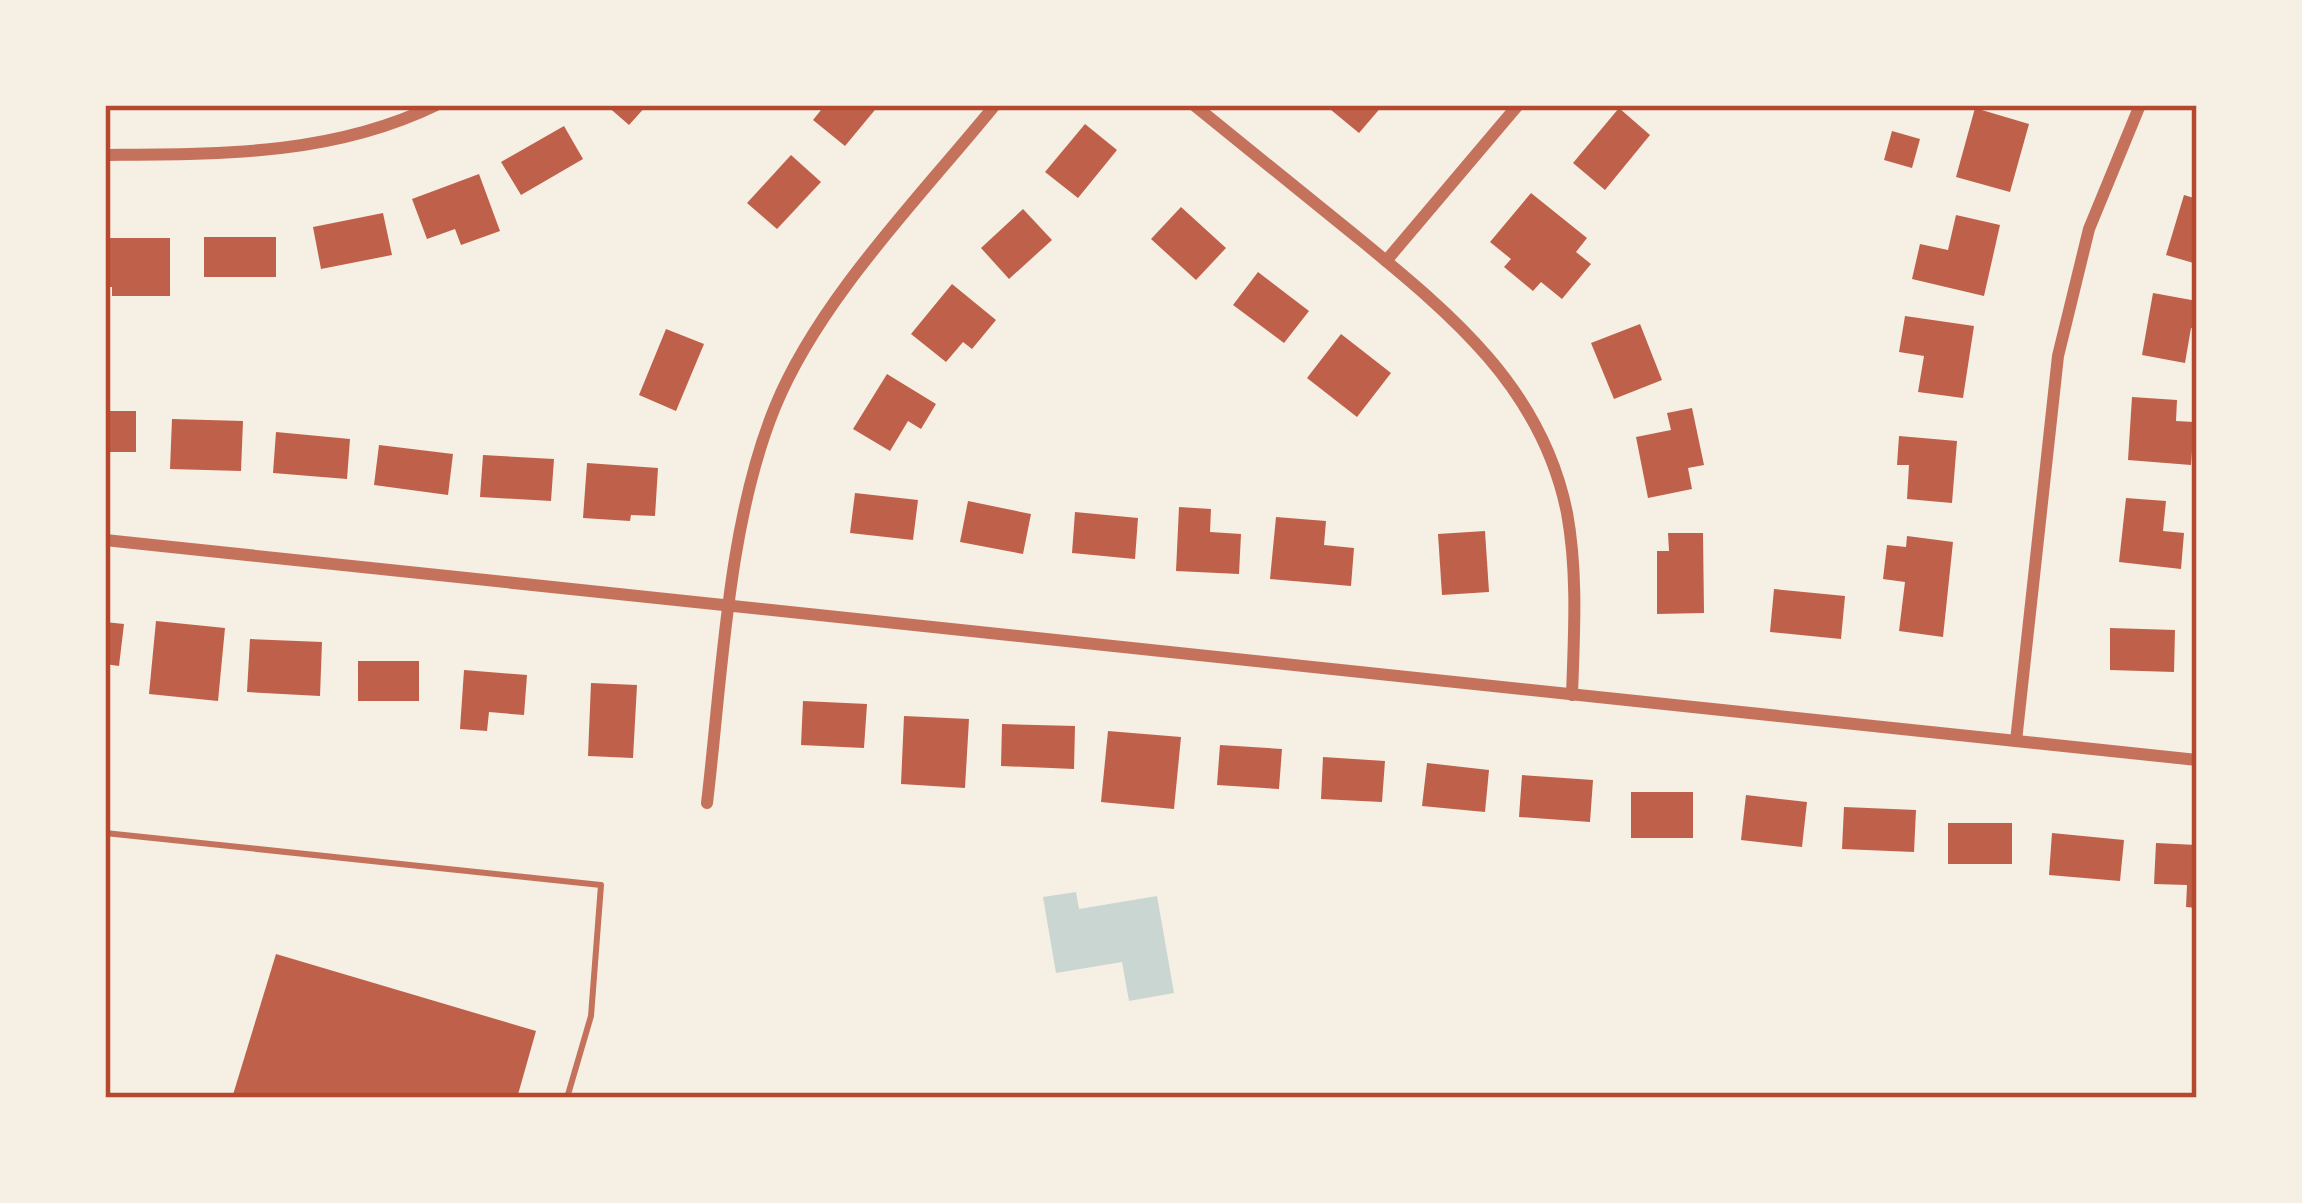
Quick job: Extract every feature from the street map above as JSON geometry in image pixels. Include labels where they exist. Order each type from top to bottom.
[{"type":"street","points":[[105,154],[248,153],[318,145],[436,105]]},
{"type":"street","points":[[707,803],[731,606],[756,464],[775,407],[800,357],[855,277],[995,105]]},
{"type":"street","points":[[1194,105],[1447,311],[1494,359],[1527,406],[1546,445],[1573,549],[1572,695]]},
{"type":"street","points":[[1386,261],[1518,105]]},
{"type":"street","points":[[2016,741],[2058,356],[2089,230],[2140,105]]},
{"type":"street","points":[[105,541],[2197,760]]},
{"type":"lane","points":[[105,832],[601,885],[590,1016],[567,1098]]},
{"type":"shaded area","points":[[1076,892],[1079,909],[1157,896],[1174,993],[1129,1001],[1122,962],[1056,973],[1043,897]]},
{"type":"building","points":[[606,105],[647,105],[629,125]]},
{"type":"building","points":[[825,105],[879,105],[845,146],[813,120]]},
{"type":"building","points":[[1325,105],[1383,105],[1359,133]]},
{"type":"building","points":[[1619,108],[1650,135],[1605,190],[1573,163]]},
{"type":"building","points":[[1975,108],[2029,124],[2010,192],[1956,177]]},
{"type":"building","points":[[1085,124],[1117,150],[1078,198],[1045,172]]},
{"type":"building","points":[[564,126],[583,159],[521,195],[501,162]]},
{"type":"building","points":[[1892,131],[1920,139],[1912,168],[1884,160]]},
{"type":"building","points":[[791,155],[821,182],[777,229],[747,203]]},
{"type":"building","points":[[479,174],[500,231],[461,245],[455,229],[427,239],[412,199]]},
{"type":"building","points":[[1531,193],[1587,238],[1576,252],[1591,264],[1562,299],[1541,282],[1533,291],[1504,267],[1511,259],[1490,242]]},
{"type":"building","points":[[2184,195],[2197,199],[2197,264],[2166,255]]},
{"type":"building","points":[[1181,207],[1226,248],[1196,280],[1151,239]]},
{"type":"building","points":[[1023,209],[1052,240],[1009,279],[981,248]]},
{"type":"building","points":[[383,213],[392,255],[321,269],[313,227]]},
{"type":"building","points":[[1956,215],[2000,225],[1984,296],[1912,279],[1920,244],[1948,250]]},
{"type":"building","points":[[204,237],[276,237],[276,277],[204,277]]},
{"type":"building","points":[[105,238],[170,238],[170,296],[112,296],[112,287],[105,287]]},
{"type":"building","points":[[1258,272],[1309,311],[1284,343],[1233,305]]},
{"type":"building","points":[[952,284],[996,320],[972,349],[963,342],[946,362],[911,334]]},
{"type":"building","points":[[2153,293],[2197,301],[2197,329],[2191,328],[2185,363],[2142,355]]},
{"type":"building","points":[[1905,316],[1974,326],[1963,398],[1918,392],[1924,356],[1899,352]]},
{"type":"building","points":[[1640,324],[1662,380],[1614,399],[1591,343]]},
{"type":"building","points":[[666,329],[704,344],[676,411],[639,395]]},
{"type":"building","points":[[1341,334],[1391,373],[1357,417],[1307,378]]},
{"type":"building","points":[[887,374],[936,404],[921,429],[908,421],[890,451],[853,429]]},
{"type":"building","points":[[2132,397],[2177,400],[2176,421],[2194,422],[2191,465],[2128,460]]},
{"type":"building","points":[[1692,408],[1704,465],[1688,468],[1692,489],[1648,498],[1636,437],[1671,430],[1667,413]]},
{"type":"building","points":[[105,411],[136,411],[136,452],[105,452]]},
{"type":"building","points":[[172,419],[243,421],[241,471],[170,469]]},
{"type":"building","points":[[276,432],[350,439],[347,479],[273,473]]},
{"type":"building","points":[[1899,436],[1957,441],[1952,503],[1907,499],[1909,465],[1897,465]]},
{"type":"building","points":[[379,445],[453,454],[448,495],[374,485]]},
{"type":"building","points":[[483,455],[554,459],[551,501],[480,497]]},
{"type":"building","points":[[587,463],[658,468],[655,516],[631,515],[630,521],[583,518]]},
{"type":"building","points":[[855,493],[918,500],[913,540],[850,533]]},
{"type":"building","points":[[2126,498],[2166,501],[2163,531],[2184,533],[2181,569],[2119,562]]},
{"type":"building","points":[[968,501],[1031,514],[1023,554],[960,542]]},
{"type":"building","points":[[1179,507],[1211,509],[1210,532],[1241,534],[1239,574],[1176,571]]},
{"type":"building","points":[[1075,512],[1138,518],[1135,559],[1072,553]]},
{"type":"building","points":[[1276,517],[1326,521],[1324,545],[1354,548],[1351,586],[1270,579]]},
{"type":"building","points":[[1485,531],[1489,592],[1442,595],[1438,534]]},
{"type":"building","points":[[1668,533],[1703,533],[1704,613],[1657,614],[1657,551],[1669,551]]},
{"type":"building","points":[[1907,536],[1953,542],[1943,637],[1899,631],[1905,582],[1883,579],[1887,545],[1906,547]]},
{"type":"building","points":[[1774,589],[1845,596],[1841,639],[1770,632]]},
{"type":"building","points":[[156,621],[225,628],[218,701],[149,694]]},
{"type":"building","points":[[105,622],[124,624],[119,666],[105,664]]},
{"type":"building","points":[[2110,628],[2175,630],[2174,672],[2110,670]]},
{"type":"building","points":[[250,639],[322,642],[320,696],[247,692]]},
{"type":"building","points":[[358,661],[419,661],[419,701],[358,701]]},
{"type":"building","points":[[464,670],[527,675],[524,715],[489,712],[487,731],[460,729]]},
{"type":"building","points":[[591,683],[637,685],[633,758],[588,756]]},
{"type":"building","points":[[803,701],[867,704],[864,748],[801,745]]},
{"type":"building","points":[[904,716],[969,719],[965,788],[901,784]]},
{"type":"building","points":[[1002,724],[1075,726],[1074,769],[1001,766]]},
{"type":"building","points":[[1108,731],[1181,737],[1174,809],[1101,802]]},
{"type":"building","points":[[1220,745],[1282,749],[1279,789],[1217,785]]},
{"type":"building","points":[[1323,757],[1385,761],[1382,802],[1321,799]]},
{"type":"building","points":[[1427,763],[1489,770],[1485,812],[1422,806]]},
{"type":"building","points":[[1522,775],[1593,780],[1590,822],[1519,817]]},
{"type":"building","points":[[1631,792],[1693,792],[1693,838],[1631,838]]},
{"type":"building","points":[[1746,795],[1807,802],[1802,847],[1741,840]]},
{"type":"building","points":[[1844,807],[1916,810],[1914,852],[1842,849]]},
{"type":"building","points":[[1948,823],[2012,823],[2012,864],[1948,864]]},
{"type":"building","points":[[2052,833],[2124,840],[2120,881],[2049,875]]},
{"type":"building","points":[[2156,843],[2197,845],[2197,908],[2186,907],[2187,885],[2154,884]]},
{"type":"building","points":[[276,954],[536,1031],[517,1098],[232,1098]]}]
